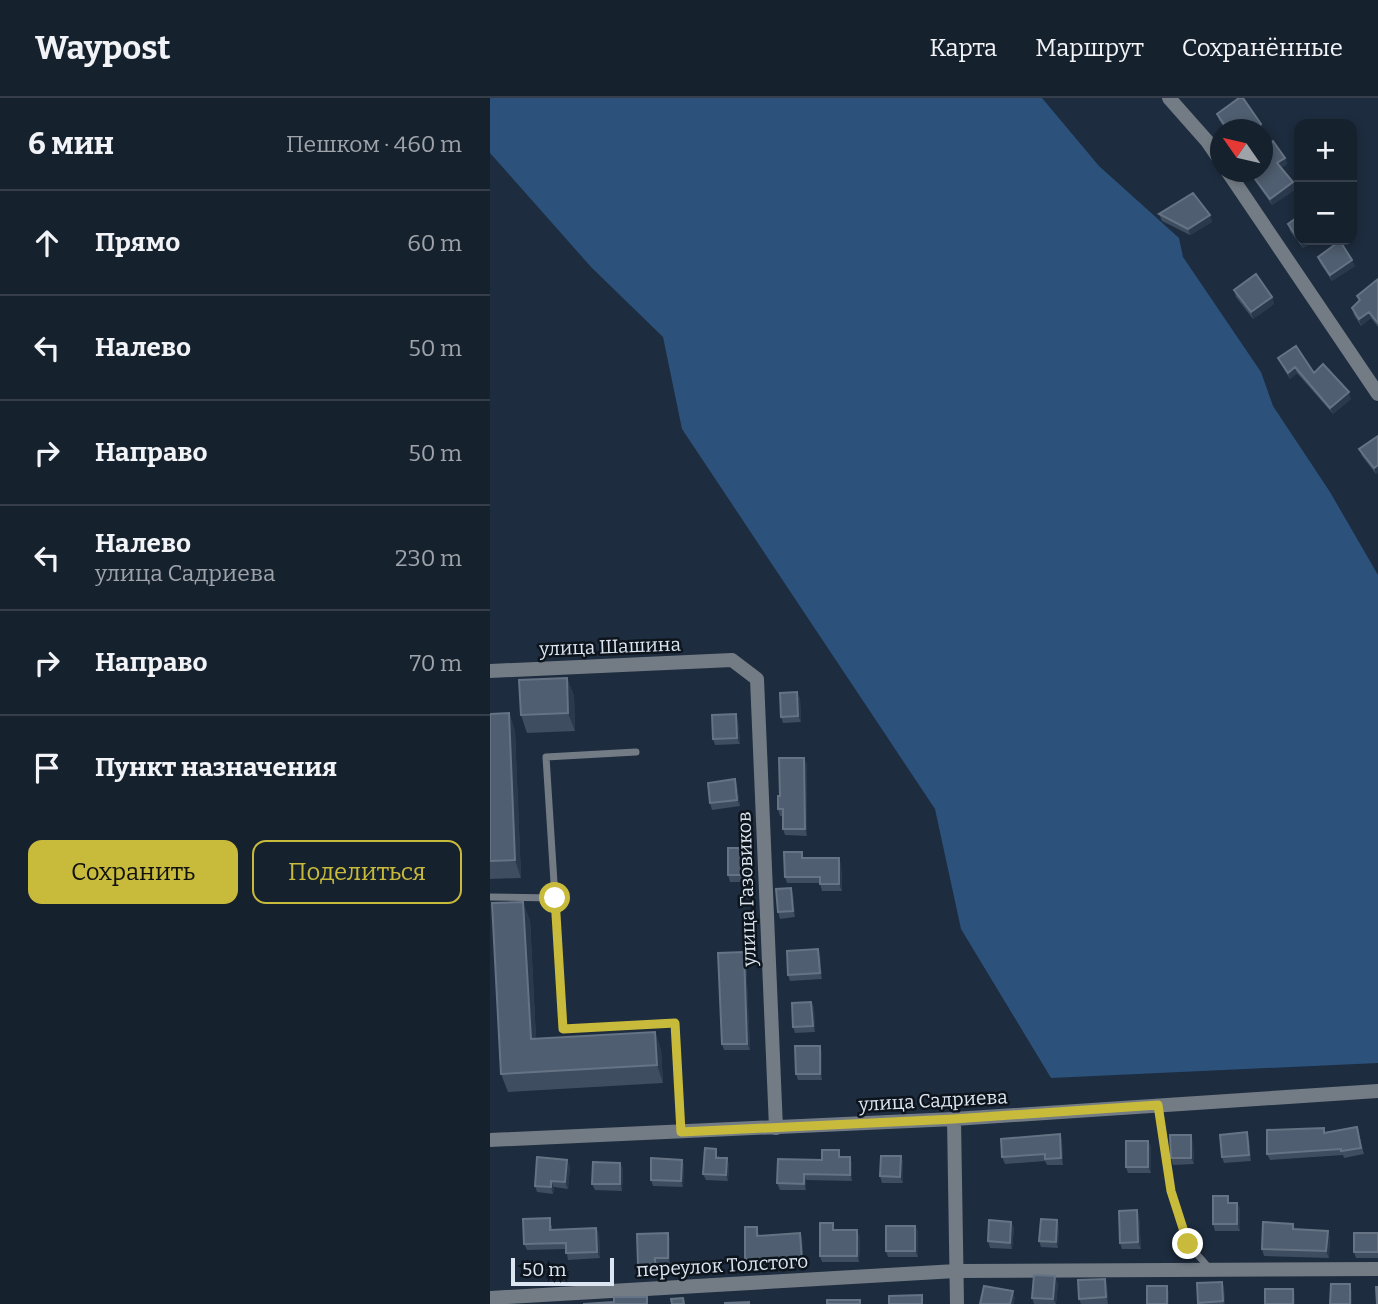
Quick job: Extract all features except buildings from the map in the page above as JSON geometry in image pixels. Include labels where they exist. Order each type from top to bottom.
[{"type":"street","points":[[1168,98],[1210,145]]},
{"type":"street","points":[[1235,182],[1378,394]]},
{"type":"street","name":"улица Шашина","points":[[490,671],[732,660]]},
{"type":"street","name":"улица Газовиков","points":[[732,660],[757,679],[776,1128]]},
{"type":"street","name":"улица Садриева","points":[[490,1140],[954,1119],[1378,1091]]},
{"type":"street","points":[[954,1119],[957,1304]]},
{"type":"street","name":"переулок Толстого","points":[[490,1298],[956,1271],[1378,1269]]},
{"type":"lane","points":[[636,752],[546,757],[563,1029],[675,1023],[681,1132]]},
{"type":"lane","points":[[490,897],[555,898]]},
{"type":"lane","points":[[1158,1105],[1171,1191],[1188,1244],[1210,1270]]},
{"type":"shaded area","points":[[490,98],[1042,98],[1099,166],[1179,238],[1183,257],[1261,372],[1273,406],[1330,492],[1378,575],[1378,1063],[1051,1078],[961,929],[935,809],[682,429],[663,337],[591,267],[490,153]]},
{"type":"route","points":[[555,898],[563,1029],[675,1023],[681,1132],[954,1119],[1158,1105],[1171,1191],[1188,1244]]}]
